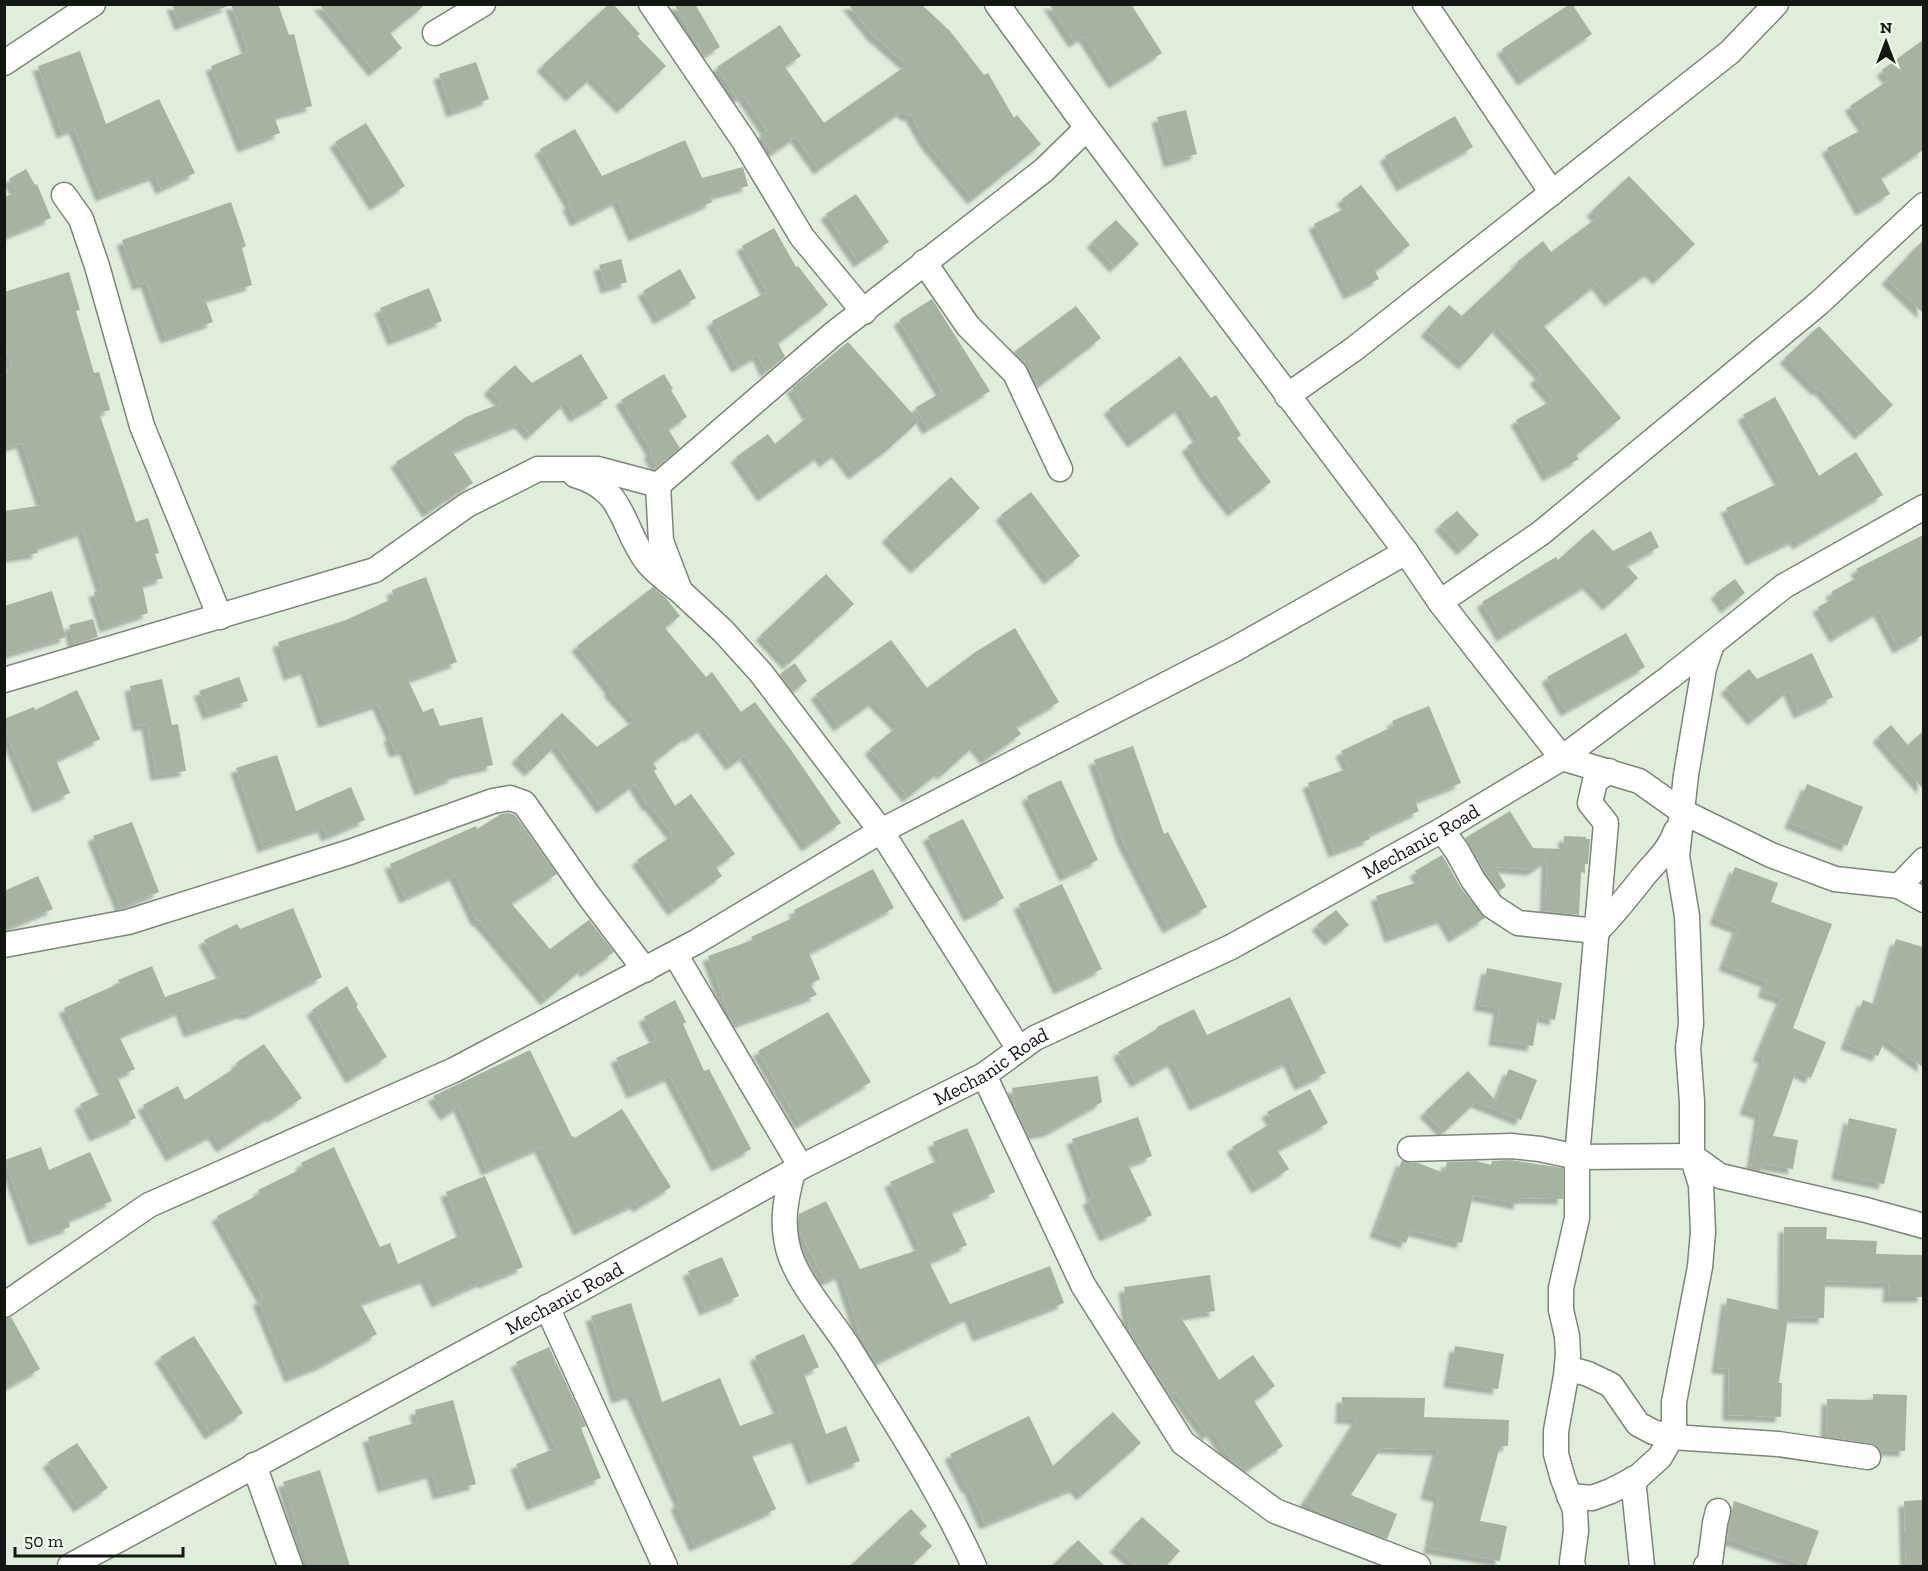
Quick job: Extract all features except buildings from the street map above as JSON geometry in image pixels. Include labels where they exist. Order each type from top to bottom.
[{"type":"street","points":[[4,63],[93,4]]},
{"type":"street","points":[[435,33],[483,4]]},
{"type":"street","points":[[651,4],[744,141],[802,237],[864,312]]},
{"type":"street","points":[[997,4],[1287,396],[1406,552],[1440,602],[1562,758],[1639,781],[1683,812],[1771,855],[1836,879],[1899,886],[1923,900]]},
{"type":"street","points":[[1425,4],[1552,193]]},
{"type":"street","points":[[1287,396],[1354,349],[1730,52],[1776,4]]},
{"type":"street","points":[[658,485],[832,334],[864,312],[924,262],[1044,170],[1087,128]]},
{"type":"street","points":[[64,195],[81,219],[97,266],[142,426],[220,616]]},
{"type":"street","points":[[1440,602],[1550,525],[1819,303],[1923,205]]},
{"type":"street","points":[[924,262],[968,326],[1015,373],[1060,469]]},
{"type":"street","points":[[4,680],[375,570],[467,505],[538,469],[598,469],[658,485]]},
{"type":"street","points":[[555,469],[589,479],[606,490],[620,507],[648,563],[723,631],[760,673],[882,831],[1019,1049]]},
{"type":"street","points":[[658,485],[662,541],[680,591]]},
{"type":"street","name":"Mechanic Road","points":[[70,1566],[797,1169],[984,1075],[1035,1038],[1231,947],[1442,831],[1562,758],[1784,586],[1923,507]]},
{"type":"street","points":[[4,1305],[148,1205],[454,1070],[675,954],[882,831],[1235,649],[1406,552]]},
{"type":"street","points":[[1569,1496],[1592,1498],[1633,1479],[1660,1457],[1674,1433],[1674,1402],[1700,1267],[1703,1232],[1701,1185],[1692,1156],[1687,916],[1677,856],[1689,755],[1704,668],[1712,644]]},
{"type":"street","points":[[1573,1566],[1575,1509],[1556,1454],[1556,1431],[1567,1368],[1567,1336],[1561,1310],[1561,1288],[1577,1218],[1577,1157],[1606,823],[1590,803],[1595,781],[1609,771]]},
{"type":"street","points":[[4,945],[128,922],[350,852],[493,801],[510,798],[524,803],[589,896],[645,970]]},
{"type":"street","points":[[1442,831],[1492,906],[1518,923],[1596,931],[1621,907],[1670,847],[1683,812]]},
{"type":"street","points":[[1899,886],[1923,860]]},
{"type":"street","points":[[675,954],[797,1169],[784,1204],[785,1236],[790,1255],[806,1285],[831,1319],[928,1479],[958,1531],[974,1566]]},
{"type":"street","points":[[984,1075],[1083,1285],[1183,1443],[1275,1511],[1418,1566]]},
{"type":"street","points":[[1410,1149],[1511,1146],[1540,1149],[1577,1157],[1692,1156],[1720,1176],[1866,1210],[1923,1226]]},
{"type":"street","points":[[547,1307],[664,1566]]},
{"type":"street","points":[[1567,1368],[1588,1374],[1611,1385],[1638,1424],[1653,1432],[1672,1437],[1778,1444],[1868,1457]]},
{"type":"street","points":[[254,1465],[290,1566]]},
{"type":"street","points":[[1633,1479],[1642,1566]]},
{"type":"street","points":[[1706,1566],[1710,1562],[1714,1523],[1718,1511]]}]
